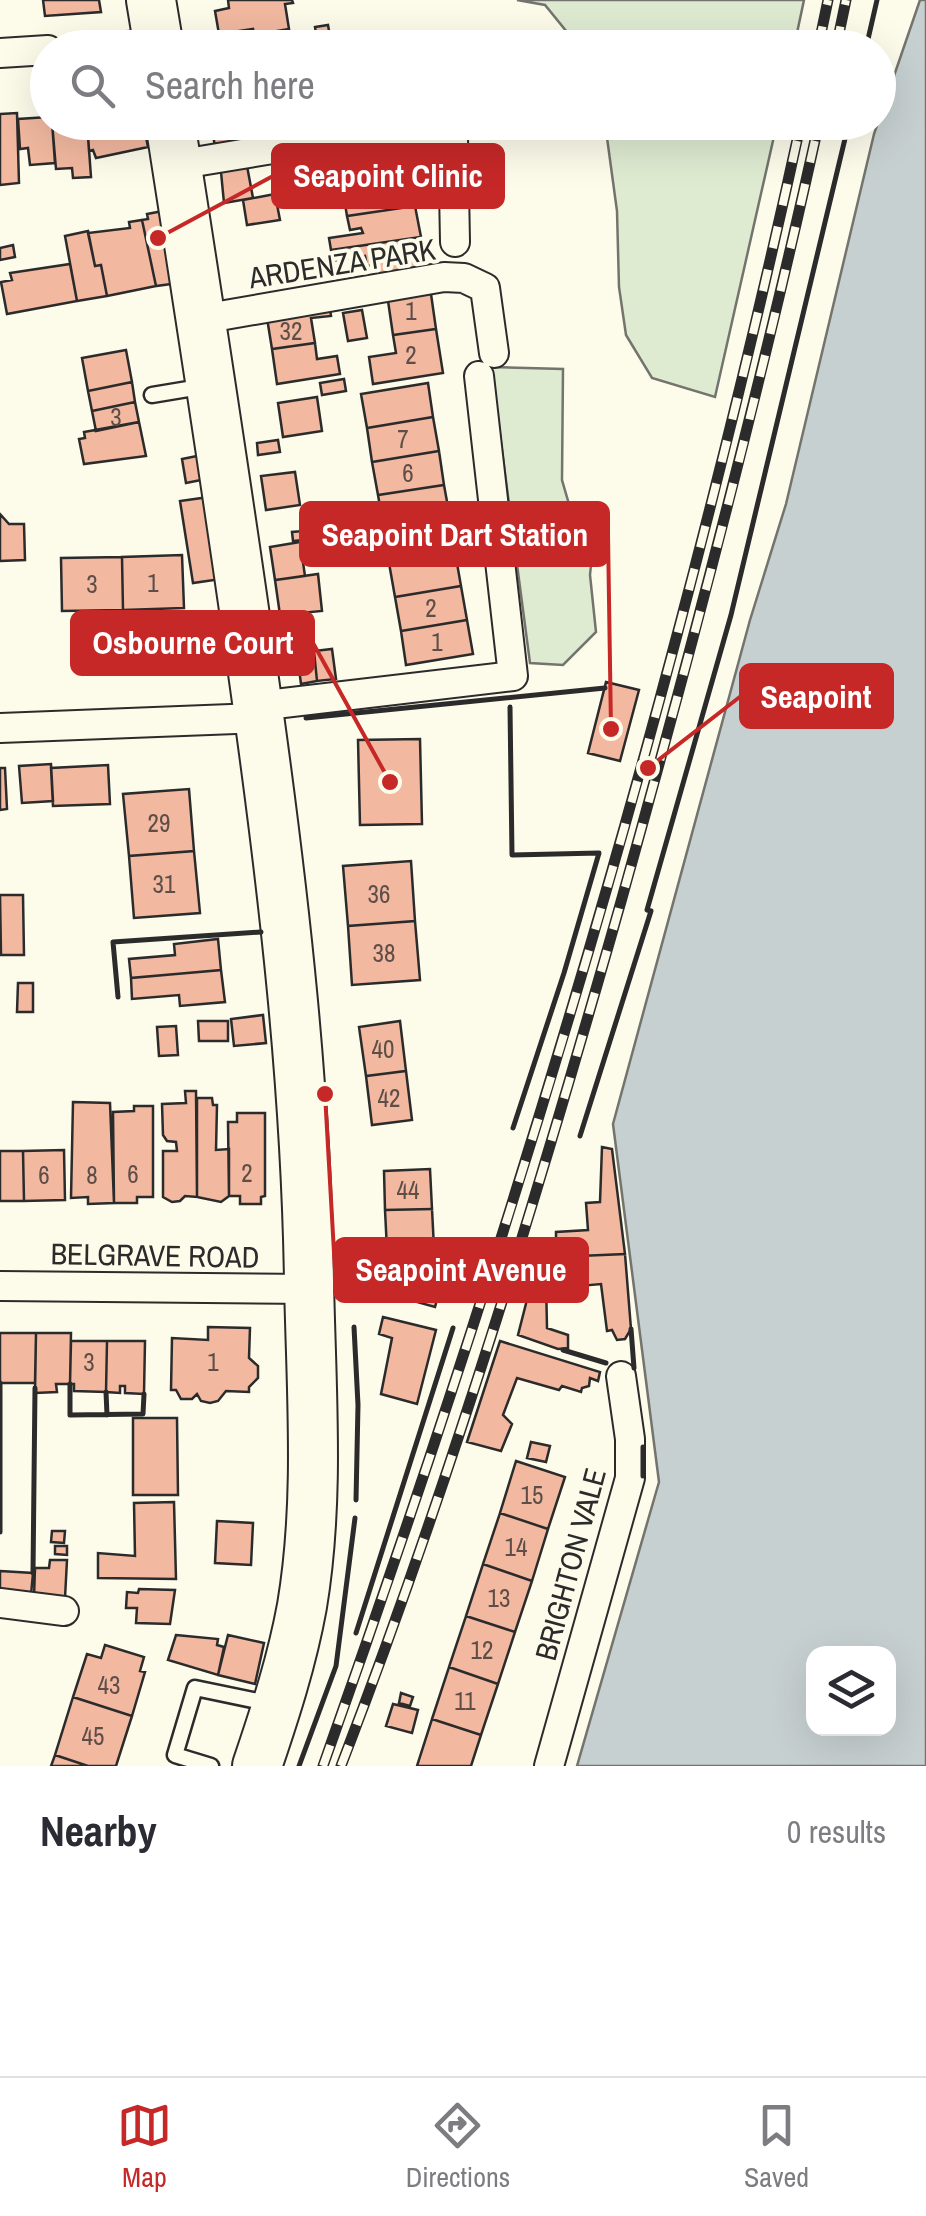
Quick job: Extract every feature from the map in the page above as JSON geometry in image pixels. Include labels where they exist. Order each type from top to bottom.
[{"type":"highway","points":[[173,144],[212,385],[287,919],[305,1126],[310,1528],[302,1604],[257,1766]]},
{"type":"street","points":[[0,53],[30,51]]},
{"type":"street","points":[[173,144],[248,140]]},
{"type":"street","points":[[453,140],[455,242]]},
{"type":"street","name":"ARDENZA PARK","points":[[202,319],[444,276],[464,278],[485,288],[486,364],[513,676],[258,712]]},
{"type":"street","points":[[0,728],[258,712]]},
{"type":"street","name":"BELGRAVE ROAD","points":[[0,1286],[310,1290]]},
{"type":"street","name":"BRIGHTON VALE","points":[[548,1766],[630,1478],[630,1439],[621,1376]]},
{"type":"street","points":[[0,1603],[64,1611]]},
{"type":"lane","points":[[152,394],[212,385]]},
{"type":"lane","points":[[212,1766],[175,1755],[195,1688],[277,1705]]},
{"type":"green space","points":[[517,0],[804,0],[798,30],[565,30],[545,5]]},
{"type":"green space","points":[[607,140],[773,140],[715,397],[652,378],[626,335],[619,287],[617,211]]},
{"type":"green space","points":[[491,367],[563,369],[562,480],[571,511],[594,535],[590,575],[596,632],[563,665],[530,663]]},
{"type":"shaded area","points":[[920,0],[926,0],[926,1766],[577,1766],[659,1482],[613,1124],[750,620],[786,504],[873,140],[896,140],[896,70]]},
{"type":"building","points":[[43,0],[99,0],[101,12],[45,16]]},
{"type":"building","points":[[228,0],[293,3],[285,4],[289,29],[283,30],[218,30],[215,11],[229,8]]},
{"type":"building","points":[[17,113],[19,183],[0,185],[0,114]]},
{"type":"building","points":[[30,118],[30,140],[53,140],[55,163],[30,165],[28,148],[20,149],[18,119]]},
{"type":"building","points":[[54,140],[88,140],[91,177],[73,178],[72,168],[56,169]]},
{"type":"building","points":[[88,140],[147,140],[148,147],[96,158],[93,150],[89,151]]},
{"type":"building","points":[[214,140],[256,140],[215,147]]},
{"type":"building","points":[[407,141],[412,174],[308,189],[303,157]]},
{"type":"building","points":[[247,166],[253,198],[224,203],[221,172]]},
{"type":"building","points":[[412,174],[415,206],[347,216],[345,204],[357,202],[356,195],[314,201],[312,189]]},
{"type":"building","points":[[275,194],[280,220],[247,225],[243,200]]},
{"type":"building","points":[[415,206],[421,237],[331,250],[329,238],[363,233],[361,228],[350,230],[347,216]]},
{"type":"building","points":[[168,210],[179,283],[156,286],[142,220],[148,219],[147,214]]},
{"type":"building","points":[[142,220],[156,286],[107,296],[101,265],[95,266],[88,233],[130,228],[129,222]]},
{"type":"building","points":[[88,231],[95,266],[101,265],[107,296],[77,301],[65,236]]},
{"type":"building","points":[[421,237],[425,271],[377,278],[375,265],[367,266],[365,256],[333,261],[331,250]]},
{"type":"building","points":[[13,245],[15,257],[0,260],[0,248]]},
{"type":"building","points":[[70,264],[77,301],[7,314],[1,282],[12,280],[10,273]]},
{"type":"building","points":[[430,287],[436,329],[393,335],[387,294]]},
{"type":"building","points":[[329,302],[331,316],[311,318],[315,343],[272,349],[266,312]]},
{"type":"building","points":[[362,310],[367,338],[348,341],[343,313]]},
{"type":"building","points":[[436,329],[443,373],[373,384],[369,357],[396,353],[393,335]]},
{"type":"building","points":[[315,343],[317,359],[337,356],[340,374],[277,384],[272,349]]},
{"type":"building","points":[[126,350],[132,382],[88,391],[82,358]]},
{"type":"building","points":[[344,379],[346,391],[322,395],[320,383]]},
{"type":"building","points":[[132,382],[135,402],[92,411],[88,391]]},
{"type":"building","points":[[428,383],[433,417],[367,428],[361,394]]},
{"type":"building","points":[[317,397],[322,431],[283,437],[278,403]]},
{"type":"building","points":[[135,402],[139,422],[96,431],[92,411]]},
{"type":"building","points":[[433,417],[439,451],[372,462],[367,428]]},
{"type":"building","points":[[139,422],[146,456],[84,464],[79,439],[85,438],[84,432]]},
{"type":"building","points":[[278,440],[280,452],[258,455],[257,443]]},
{"type":"building","points":[[439,451],[444,485],[378,495],[372,462]]},
{"type":"building","points":[[202,455],[206,479],[186,483],[182,459]]},
{"type":"building","points":[[295,472],[300,505],[266,510],[261,476]]},
{"type":"building","points":[[444,485],[450,518],[384,529],[378,495]]},
{"type":"building","points":[[209,497],[221,579],[193,583],[180,501]]},
{"type":"building","points":[[0,514],[9,524],[24,524],[25,560],[0,561]]},
{"type":"building","points":[[303,531],[304,540],[293,541],[292,532]]},
{"type":"building","points":[[300,542],[305,576],[275,580],[270,547]]},
{"type":"building","points":[[455,552],[461,586],[395,597],[389,563]]},
{"type":"building","points":[[182,555],[184,608],[123,610],[122,557]]},
{"type":"building","points":[[122,557],[123,610],[62,611],[61,558]]},
{"type":"building","points":[[318,574],[322,611],[280,615],[275,580]]},
{"type":"building","points":[[461,586],[467,620],[401,631],[395,597]]},
{"type":"building","points":[[467,620],[473,654],[406,665],[401,631]]},
{"type":"building","points":[[332,649],[336,679],[317,681],[314,651]]},
{"type":"building","points":[[314,651],[317,681],[301,684],[297,653]]},
{"type":"building","points":[[606,682],[639,690],[620,761],[588,753]]},
{"type":"building","points":[[420,739],[422,824],[360,825],[358,740]]},
{"type":"building","points":[[51,764],[53,801],[22,803],[19,766]]},
{"type":"building","points":[[108,765],[110,804],[53,806],[51,768]]},
{"type":"building","points":[[0,768],[5,768],[7,809],[0,810]]},
{"type":"building","points":[[189,789],[194,851],[129,856],[123,794]]},
{"type":"building","points":[[194,851],[200,913],[134,918],[129,856]]},
{"type":"building","points":[[411,861],[415,921],[348,926],[343,866]]},
{"type":"building","points":[[0,895],[23,895],[24,955],[1,955]]},
{"type":"building","points":[[415,921],[420,980],[352,985],[348,926]]},
{"type":"building","points":[[218,939],[221,970],[131,978],[129,959],[175,955],[174,944]]},
{"type":"building","points":[[221,970],[225,1002],[180,1006],[179,995],[132,999],[131,978]]},
{"type":"building","points":[[18,983],[33,983],[33,1012],[17,1012]]},
{"type":"building","points":[[263,1015],[266,1043],[234,1046],[231,1019]]},
{"type":"building","points":[[198,1021],[228,1021],[228,1041],[199,1041]]},
{"type":"building","points":[[400,1021],[406,1071],[366,1076],[359,1027]]},
{"type":"building","points":[[176,1026],[178,1055],[159,1056],[157,1027]]},
{"type":"building","points":[[406,1071],[412,1120],[372,1125],[366,1076]]},
{"type":"building","points":[[185,1091],[196,1091],[197,1197],[185,1196],[172,1202],[163,1197],[163,1151],[177,1151],[176,1142],[167,1141],[163,1135],[162,1104],[186,1103]]},
{"type":"building","points":[[197,1098],[212,1098],[213,1105],[217,1105],[216,1150],[229,1149],[229,1196],[221,1202],[197,1197]]},
{"type":"building","points":[[73,1102],[110,1103],[114,1203],[88,1204],[88,1197],[71,1198]]},
{"type":"building","points":[[134,1106],[153,1106],[153,1197],[137,1197],[137,1203],[114,1203],[113,1112],[134,1111]]},
{"type":"building","points":[[237,1113],[265,1113],[265,1196],[261,1197],[261,1204],[240,1204],[240,1196],[229,1196],[228,1122],[237,1122]]},
{"type":"building","points":[[602,1147],[612,1149],[625,1254],[556,1257],[556,1232],[588,1230],[586,1203],[600,1202]]},
{"type":"building","points":[[64,1150],[65,1200],[24,1201],[23,1151]]},
{"type":"building","points":[[0,1151],[23,1151],[24,1201],[0,1201]]},
{"type":"building","points":[[430,1169],[432,1209],[385,1210],[384,1171]]},
{"type":"building","points":[[432,1209],[434,1248],[387,1250],[385,1210]]},
{"type":"building","points":[[625,1254],[631,1329],[625,1339],[617,1340],[612,1330],[607,1331],[601,1284],[546,1289],[546,1280],[532,1280],[535,1262],[556,1257]]},
{"type":"building","points":[[425,1269],[444,1274],[435,1307],[388,1294],[394,1272]]},
{"type":"building","points":[[532,1280],[546,1280],[547,1328],[568,1335],[568,1348],[558,1349],[518,1335]]},
{"type":"building","points":[[383,1317],[436,1330],[417,1404],[381,1394],[392,1338],[379,1334]]},
{"type":"building","points":[[208,1327],[250,1328],[249,1358],[258,1366],[258,1378],[249,1392],[226,1391],[218,1401],[201,1401],[197,1394],[192,1399],[181,1399],[176,1390],[171,1390],[172,1338],[208,1340]]},
{"type":"building","points":[[0,1333],[36,1333],[35,1383],[0,1383]]},
{"type":"building","points":[[36,1333],[71,1333],[70,1384],[56,1384],[57,1392],[35,1393]]},
{"type":"building","points":[[71,1341],[107,1341],[106,1392],[74,1391],[74,1384],[70,1384]]},
{"type":"building","points":[[107,1341],[145,1341],[144,1394],[125,1393],[125,1386],[120,1386],[120,1393],[106,1392]]},
{"type":"building","points":[[500,1341],[600,1372],[598,1381],[590,1378],[589,1386],[581,1392],[517,1378],[503,1415],[512,1424],[501,1451],[467,1442]]},
{"type":"building","points":[[133,1418],[177,1418],[178,1495],[133,1495]]},
{"type":"building","points":[[531,1442],[550,1446],[546,1462],[527,1458]]},
{"type":"building","points":[[516,1461],[565,1477],[548,1529],[500,1513]]},
{"type":"building","points":[[174,1502],[176,1579],[98,1578],[98,1553],[135,1556],[134,1503]]},
{"type":"building","points":[[500,1513],[548,1529],[532,1581],[483,1564]]},
{"type":"building","points":[[217,1521],[253,1523],[251,1565],[215,1563]]},
{"type":"building","points":[[52,1531],[65,1531],[64,1543],[51,1542]]},
{"type":"building","points":[[55,1546],[67,1546],[67,1555],[55,1554]]},
{"type":"building","points":[[50,1560],[67,1560],[65,1598],[34,1597],[35,1568],[49,1568]]},
{"type":"building","points":[[483,1564],[532,1581],[515,1632],[466,1616]]},
{"type":"building","points":[[0,1571],[33,1573],[31,1595],[0,1593]]},
{"type":"building","points":[[139,1589],[175,1590],[170,1624],[136,1623],[137,1608],[126,1608],[127,1592],[138,1593]]},
{"type":"building","points":[[466,1616],[515,1632],[498,1684],[449,1667]]},
{"type":"building","points":[[176,1635],[218,1639],[217,1645],[224,1647],[218,1675],[168,1660]]},
{"type":"building","points":[[228,1635],[264,1643],[255,1684],[218,1675]]},
{"type":"building","points":[[105,1645],[144,1657],[140,1671],[145,1672],[132,1716],[73,1697],[87,1654],[101,1658]]},
{"type":"building","points":[[449,1667],[498,1684],[481,1735],[432,1719]]},
{"type":"building","points":[[401,1693],[413,1697],[410,1706],[399,1703]]},
{"type":"building","points":[[73,1697],[132,1716],[116,1766],[88,1766],[55,1755]]},
{"type":"building","points":[[393,1704],[418,1710],[412,1733],[386,1726]]},
{"type":"building","points":[[432,1719],[481,1735],[471,1766],[417,1766]]},
{"type":"building","points":[[55,1755],[88,1766],[51,1766]]},
{"type":"railway","points":[[822,30],[828,0]]},
{"type":"railway","points":[[840,30],[846,0]]},
{"type":"railway","points":[[323,1766],[462,1361],[589,952],[702,539],[797,140]]},
{"type":"railway","points":[[341,1766],[456,1444],[591,1008],[726,511],[815,140]]},
{"type":"wall","points":[[870,30],[877,0]]},
{"type":"wall","points":[[580,1136],[651,911],[647,910],[731,615],[845,140]]},
{"type":"wall","points":[[306,718],[605,688]]},
{"type":"wall","points":[[510,707],[512,855],[599,853],[513,1128]]},
{"type":"wall","points":[[118,997],[113,942],[261,932]]},
{"type":"wall","points":[[354,1327],[358,1405],[356,1500]]},
{"type":"wall","points":[[356,1633],[453,1328]]},
{"type":"wall","points":[[631,1329],[634,1368]]},
{"type":"wall","points":[[563,1350],[606,1363]]},
{"type":"wall","points":[[0,1383],[0,1532]]},
{"type":"wall","points":[[70,1384],[70,1415],[143,1414],[144,1394]]},
{"type":"wall","points":[[33,1573],[35,1388]]},
{"type":"wall","points":[[106,1392],[107,1415]]},
{"type":"wall","points":[[643,1447],[643,1476]]},
{"type":"wall","points":[[299,1766],[336,1666],[355,1518]]},
{"type":"place","name":"Seapoint Clinic","points":[[158,238]]},
{"type":"place","name":"Seapoint Dart Station","points":[[611,729]]},
{"type":"place","name":"Seapoint","points":[[648,768]]},
{"type":"place","name":"Osbourne Court","points":[[390,782]]},
{"type":"place","name":"Seapoint Avenue","points":[[325,1094]]}]
